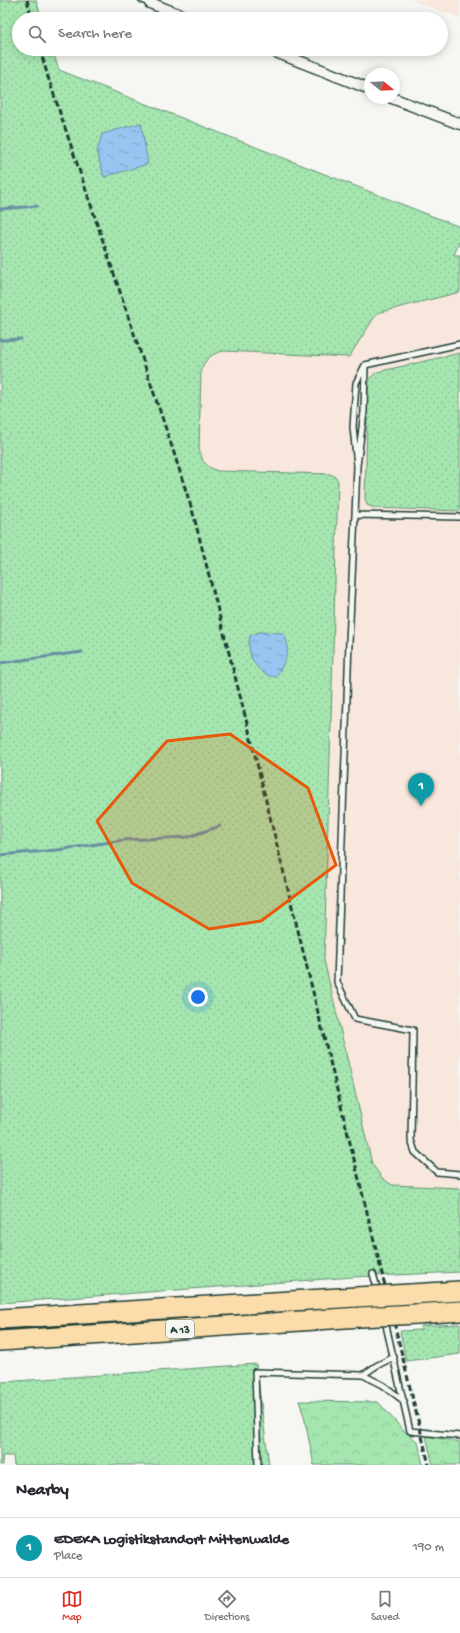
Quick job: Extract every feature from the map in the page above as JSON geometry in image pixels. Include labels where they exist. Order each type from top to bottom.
[{"type":"highway","name":"A 13","points":[[0,1319],[460,1291]]},
{"type":"highway","name":"A 13","points":[[0,1341],[460,1311]]},
{"type":"street","points":[[146,2],[172,12]]},
{"type":"street","points":[[286,56],[364,87]]},
{"type":"street","points":[[400,101],[460,124]]},
{"type":"lane","points":[[365,365],[460,344]]},
{"type":"lane","points":[[357,466],[353,427],[356,384],[365,365]]},
{"type":"lane","points":[[365,365],[364,412],[357,466],[349,642],[337,982],[356,1019],[414,1030],[411,1140],[415,1152],[437,1172],[460,1174]]},
{"type":"lane","points":[[355,515],[460,517]]},
{"type":"lane","points":[[373,1274],[394,1357],[410,1430],[460,1436]]},
{"type":"lane","points":[[363,1375],[376,1366],[394,1357]]},
{"type":"lane","points":[[258,1465],[255,1372],[363,1375],[383,1385],[404,1401]]},
{"type":"highlighted area","points":[[230,734],[308,788],[336,865],[261,921],[209,929],[132,883],[97,821],[167,741]]},
{"type":"shaded area","points":[[411,0],[460,0],[460,18],[448,14],[448,12],[444,12]]},
{"type":"shaded area","points":[[460,255],[460,1222],[379,1227],[151,342],[270,300]]},
{"type":"green space","points":[[0,0],[36,0],[40,12],[12,12],[12,56],[54,56],[59,70],[460,227],[460,241],[454,255],[460,255],[460,292],[377,313],[349,357],[224,351],[216,353],[210,357],[201,369],[199,449],[203,461],[209,467],[217,471],[330,474],[336,477],[338,481],[324,960],[372,1164],[382,1178],[392,1185],[460,1188],[460,1272],[353,1277],[0,1303]]},
{"type":"green space","points":[[460,353],[460,511],[375,508],[367,505],[365,499],[368,388],[370,378],[377,372]]},
{"type":"green space","points":[[460,1324],[460,1354],[406,1361],[400,1331],[421,1330],[421,1326]]},
{"type":"green space","points":[[256,1364],[269,1465],[14,1465],[13,1456],[2,1456],[3,1465],[0,1465],[0,1385],[2,1385],[2,1382]]},
{"type":"green space","points":[[299,1401],[378,1402],[403,1430],[418,1442],[423,1465],[314,1465],[304,1416]]},
{"type":"green space","points":[[426,1436],[460,1442],[460,1465],[433,1465]]},
{"type":"water","points":[[141,123],[148,164],[104,177],[97,152],[102,134]]},
{"type":"water","points":[[259,632],[284,633],[287,651],[285,661],[276,677],[263,673],[258,668],[251,656],[249,649],[250,636]]},
{"type":"waterway","points":[[0,209],[37,206]]},
{"type":"waterway","points":[[0,340],[21,339]]},
{"type":"waterway","points":[[0,663],[82,652]]},
{"type":"waterway","points":[[0,855],[57,850],[124,840],[188,837],[220,826]]},
{"type":"railway","points":[[27,0],[30,12]]},
{"type":"railway","points":[[42,56],[193,513],[248,727],[429,1465]]},
{"type":"place","name":"EDEKA Logistikstandort Mittenwalde","points":[[421,806]]}]
